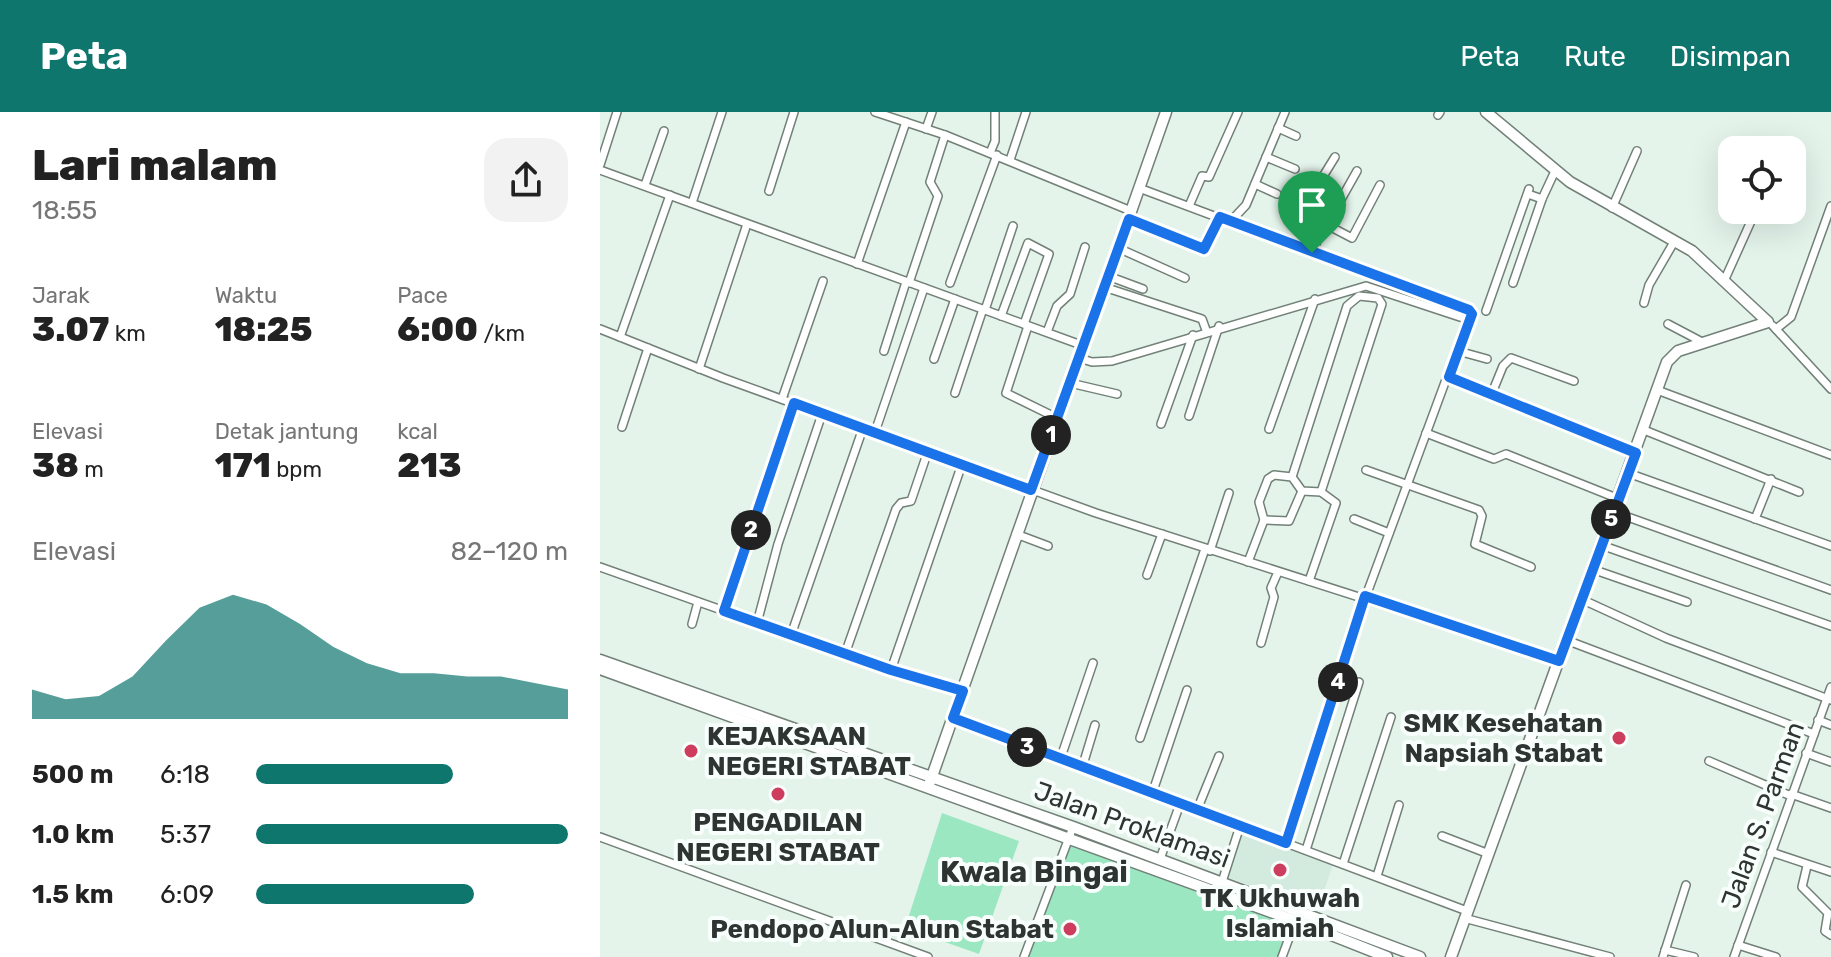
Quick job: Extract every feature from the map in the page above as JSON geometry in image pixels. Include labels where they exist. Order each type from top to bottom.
[{"type":"street","points":[[617,112],[600,167],[923,292],[1084,346]]},
{"type":"street","points":[[692,203],[722,112]]},
{"type":"street","points":[[769,191],[794,112]]},
{"type":"street","points":[[875,112],[1010,160],[1204,249],[1220,217]]},
{"type":"street","points":[[926,129],[932,112]]},
{"type":"street","points":[[950,283],[994,154],[995,112]]},
{"type":"street","points":[[1010,160],[1026,112]]},
{"type":"street","points":[[928,788],[1166,112]]},
{"type":"street","points":[[1189,206],[1202,176],[1209,177],[1238,112]]},
{"type":"street","points":[[1230,222],[1246,205],[1285,112]]},
{"type":"street","points":[[1486,112],[1555,171],[1612,208],[1692,251],[1725,279],[1830,387]]},
{"type":"street","points":[[857,264],[906,122]]},
{"type":"street","points":[[1278,128],[1296,136]]},
{"type":"street","points":[[645,185],[664,131]]},
{"type":"street","points":[[884,351],[938,196],[930,182],[945,135]]},
{"type":"street","points":[[1612,208],[1637,151]]},
{"type":"street","points":[[1266,157],[1295,169]]},
{"type":"street","points":[[1301,212],[1335,157]]},
{"type":"street","points":[[1312,253],[1357,171]]},
{"type":"street","points":[[1513,283],[1555,171]]},
{"type":"street","points":[[1255,184],[1277,194]]},
{"type":"street","points":[[1285,203],[1352,238],[1380,185]]},
{"type":"street","points":[[1139,188],[1312,253],[1470,318]]},
{"type":"street","points":[[1486,311],[1529,192],[1542,199]]},
{"type":"street","points":[[620,337],[670,195]]},
{"type":"street","points":[[1451,957],[1657,390],[1673,356],[1704,343],[1772,326],[1791,317],[1831,206]]},
{"type":"street","points":[[699,369],[747,224]]},
{"type":"street","points":[[1725,279],[1750,224]]},
{"type":"street","points":[[955,393],[1013,226]]},
{"type":"street","points":[[1644,303],[1649,285],[1674,242]]},
{"type":"street","points":[[1001,316],[1028,243],[1049,254],[1006,393],[1057,418]]},
{"type":"street","points":[[1047,332],[1057,306],[1070,294],[1085,247]]},
{"type":"street","points":[[1118,248],[1185,278]]},
{"type":"street","points":[[1108,276],[1143,289]]},
{"type":"street","points":[[782,399],[823,281]]},
{"type":"street","points":[[1104,287],[1206,327],[1373,286],[1470,318]]},
{"type":"street","points":[[875,432],[923,292]]},
{"type":"street","points":[[1292,477],[1347,306],[1359,296],[1378,298],[1382,304],[1321,492]]},
{"type":"street","points":[[1269,429],[1315,299]]},
{"type":"street","points":[[934,359],[953,303]]},
{"type":"street","points":[[1286,843],[1366,596],[1470,318]]},
{"type":"street","points":[[1668,324],[1704,343]]},
{"type":"street","points":[[1189,416],[1219,326]]},
{"type":"street","points":[[1079,358],[1101,363],[1193,335],[1206,327]]},
{"type":"street","points":[[600,329],[699,369],[1031,490],[1207,550],[1366,596],[1559,661]]},
{"type":"street","points":[[1161,424],[1193,335]]},
{"type":"street","points":[[622,427],[648,348]]},
{"type":"street","points":[[1458,351],[1487,359]]},
{"type":"street","points":[[1492,393],[1503,366],[1511,358],[1574,381]]},
{"type":"street","points":[[1449,377],[1636,453]]},
{"type":"street","points":[[1070,383],[1117,394]]},
{"type":"street","points":[[1657,390],[1831,455]]},
{"type":"street","points":[[724,611],[794,403]]},
{"type":"street","points":[[757,623],[778,544],[822,414]]},
{"type":"street","points":[[791,635],[863,428]]},
{"type":"street","points":[[1644,430],[1799,492]]},
{"type":"street","points":[[1426,433],[1494,459],[1506,454],[1619,499]]},
{"type":"street","points":[[845,654],[896,509],[901,503],[911,501],[928,451]]},
{"type":"street","points":[[891,670],[962,464]]},
{"type":"street","points":[[1366,470],[1481,511],[1474,540],[1476,546],[1531,567]]},
{"type":"street","points":[[1628,473],[1831,546]]},
{"type":"street","points":[[1248,562],[1264,520],[1259,502],[1268,479],[1274,475],[1292,477],[1302,491]]},
{"type":"street","points":[[1755,519],[1771,479]]},
{"type":"street","points":[[1302,491],[1321,492],[1336,503],[1309,581]]},
{"type":"street","points":[[1264,520],[1289,521],[1302,491]]},
{"type":"street","points":[[1140,738],[1229,493]]},
{"type":"street","points":[[1614,512],[1831,590]]},
{"type":"street","points":[[1354,519],[1389,533]]},
{"type":"street","points":[[1016,534],[1048,546]]},
{"type":"street","points":[[1147,575],[1162,534]]},
{"type":"street","points":[[1601,545],[1831,626]]},
{"type":"street","points":[[600,567],[891,670],[963,691]]},
{"type":"street","points":[[1592,569],[1687,602]]},
{"type":"street","points":[[1261,643],[1274,597],[1271,588],[1278,572]]},
{"type":"street","points":[[1581,599],[1666,638],[1829,699]]},
{"type":"street","points":[[692,624],[698,602]]},
{"type":"street","points":[[1566,640],[1814,734]]},
{"type":"street","name":"Jalan Proklamasi","points":[[600,660],[928,788],[1160,859],[1222,882],[1387,957]]},
{"type":"street","points":[[1060,760],[1093,663]]},
{"type":"street","name":"Jalan Proklamasi","points":[[600,669],[932,776],[1072,833],[1420,957]]},
{"type":"street","points":[[1306,850],[1359,682]]},
{"type":"street","name":"Jalan S. Parman","points":[[1734,957],[1831,687]]},
{"type":"street","points":[[1152,794],[1187,690]]},
{"type":"street","points":[[1343,864],[1391,717]]},
{"type":"street","points":[[953,718],[1377,876],[1466,914],[1610,957]]},
{"type":"street","points":[[1818,720],[1831,725]]},
{"type":"street","points":[[1082,768],[1095,725]]},
{"type":"street","points":[[1806,753],[1831,762]]},
{"type":"street","points":[[1197,810],[1219,756]]},
{"type":"street","points":[[1709,761],[1831,808]]},
{"type":"street","points":[[1160,859],[1180,804]]},
{"type":"street","points":[[1377,876],[1399,805]]},
{"type":"street","points":[[1222,882],[1240,826]]},
{"type":"street","points":[[1024,957],[1072,833]]},
{"type":"street","points":[[1442,836],[1489,854]]},
{"type":"street","points":[[600,837],[928,957]]},
{"type":"street","points":[[1771,852],[1831,872]]},
{"type":"street","points":[[1807,866],[1802,887],[1828,913],[1825,931],[1831,935]]},
{"type":"street","points":[[1686,885],[1664,954],[1694,957]]},
{"type":"street","points":[[1282,957],[1298,915]]},
{"type":"street","points":[[1738,945],[1776,957]]},
{"type":"shaded area","name":"TK Ukhuwah Islamiah","points":[[1244,829],[1334,862],[1319,905],[1313,903],[1311,908],[1227,877]]},
{"type":"green space","points":[[942,813],[1019,841],[979,954],[905,928]]},
{"type":"green space","points":[[1071,840],[1292,920],[1278,957],[1026,957]]},
{"type":"place","name":"SMK Kesehatan Napsiah Stabat","points":[[1619,738]]},
{"type":"place","name":"KEJAKSAAN NEGERI STABAT","points":[[691,751]]},
{"type":"place","name":"PENGADILAN NEGERI STABAT","points":[[778,794]]},
{"type":"place","name":"TK Ukhuwah Islamiah","points":[[1280,870]]},
{"type":"place","name":"Pendopo Alun-Alun Stabat","points":[[1070,929]]},
{"type":"district","name":"Kwala Bingai","points":[[1034,872]]},
{"type":"route","points":[[1220,217],[1312,253],[1469,310],[1472,314],[1449,377],[1636,453],[1559,661],[1365,596],[1286,843],[953,718],[963,691],[891,670],[724,611],[794,403],[1031,490],[1129,219],[1204,249],[1220,217]]}]
